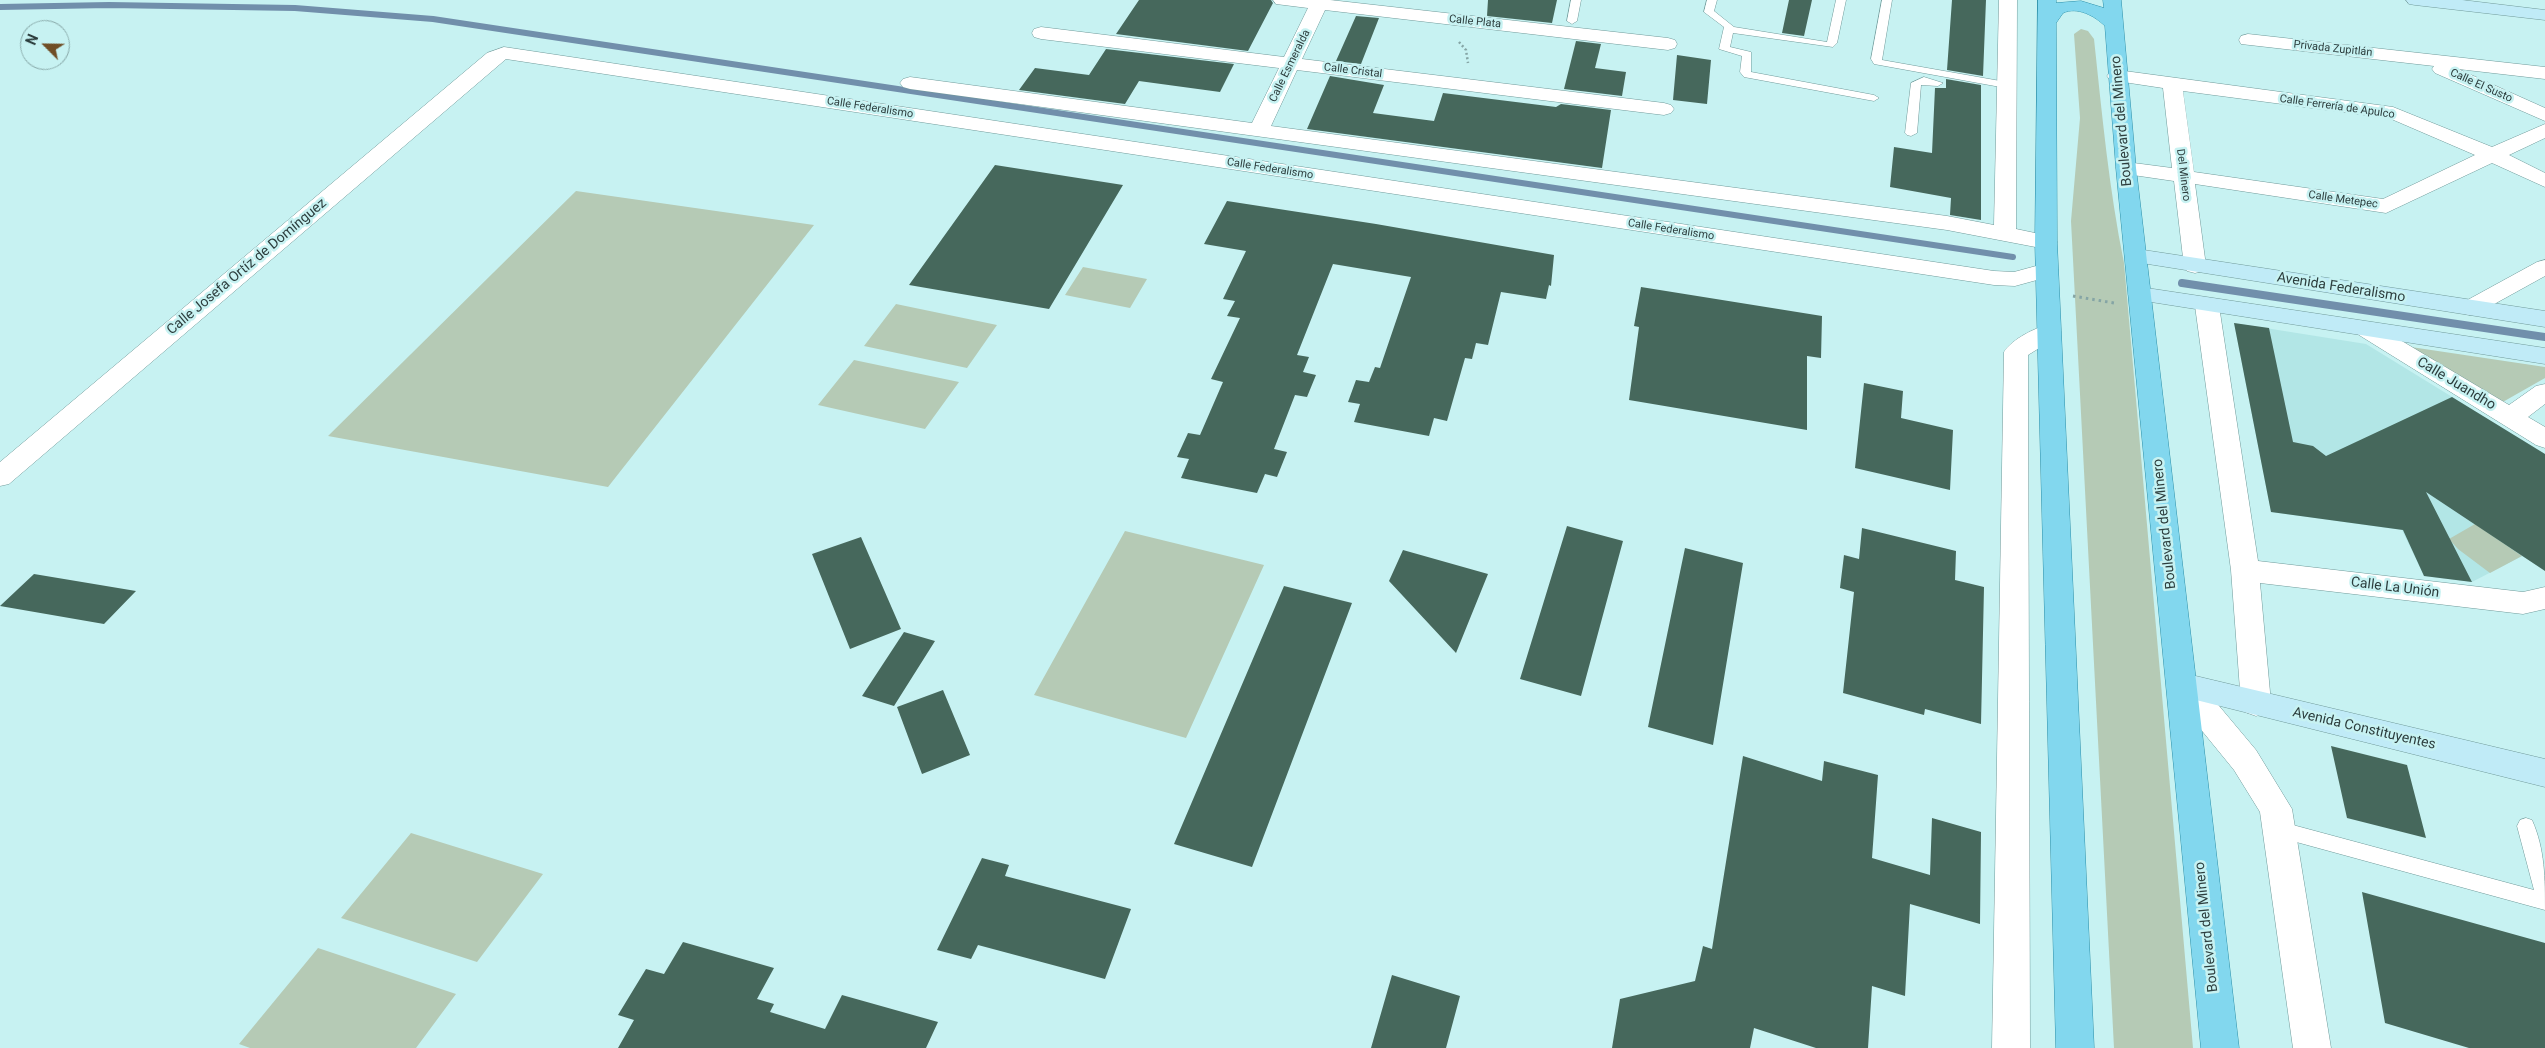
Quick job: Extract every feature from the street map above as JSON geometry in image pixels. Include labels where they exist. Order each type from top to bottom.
[{"type":"main road","points":[[2047,0],[2047,268],[2075,1048]]},
{"type":"main road","name":"Boulevard del Minero","points":[[2112,0],[2126,168],[2183,685],[2220,1048]]},
{"type":"main road","points":[[2415,0],[2490,4],[2545,15]]},
{"type":"main road","points":[[2047,24],[2058,8],[2066,5],[2098,10],[2108,16],[2114,25]]},
{"type":"main road","name":"Avenida Federalismo","points":[[2137,256],[2545,319]]},
{"type":"main road","points":[[2141,301],[2207,306],[2545,356]]},
{"type":"main road","name":"Avenida Constituyentes","points":[[2183,685],[2545,773]]},
{"type":"street","name":"Calle Plata","points":[[1282,0],[1320,2],[1668,44]]},
{"type":"street","points":[[2005,234],[2008,0]]},
{"type":"street","name":"Calle Esmeralda","points":[[1258,131],[1320,2]]},
{"type":"street","name":"Calle Cristal","points":[[1041,34],[1664,109]]},
{"type":"street","name":"Privada Zupitlán","points":[[2248,40],[2545,73]]},
{"type":"street","name":"Calle Federalismo","points":[[494,57],[504,53],[1994,278],[2015,279],[2047,268]]},
{"type":"street","name":"Calle Josefa Ortíz de Domínguez","points":[[0,477],[494,57]]},
{"type":"street","name":"Calle El Susto","points":[[2418,58],[2545,115]]},
{"type":"street","name":"Calle Ferrería de Apulco","points":[[2117,76],[2172,84],[2283,106],[2393,113],[2492,155],[2545,181]]},
{"type":"street","points":[[910,83],[1947,223],[2005,234],[2047,268]]},
{"type":"street","name":"Del Minero","points":[[2172,84],[2195,266]]},
{"type":"street","name":"Calle Metepec","points":[[2126,168],[2386,206],[2545,130]]},
{"type":"street","points":[[2470,308],[2545,267]]},
{"type":"street","points":[[2207,306],[2245,570],[2256,703]]},
{"type":"street","name":"Calle Juandho","points":[[2367,330],[2545,439]]},
{"type":"street","points":[[2011,1048],[2016,352],[2049,332]]},
{"type":"street","points":[[2510,417],[2545,392]]},
{"type":"street","name":"Calle La Unión","points":[[2245,570],[2523,602],[2545,598]]},
{"type":"street","points":[[2183,685],[2245,760],[2276,809],[2312,1048]]},
{"type":"lane","points":[[1572,21],[1576,0]]},
{"type":"lane","points":[[1712,0],[1709,12],[1728,24],[1724,49],[1747,54],[1746,72],[1748,75],[1874,98]]},
{"type":"lane","points":[[1728,30],[1829,45],[1832,43],[1841,0]]},
{"type":"lane","points":[[1887,0],[1876,59],[1878,62],[2006,90]]},
{"type":"lane","points":[[1911,133],[1916,83],[1918,81],[2006,90]]},
{"type":"lane","points":[[2526,826],[2545,895]]},
{"type":"lane","points":[[2278,829],[2545,901]]},
{"type":"path","points":[[2047,268],[2141,301]]},
{"type":"shaded area","points":[[2234,323],[2366,344],[2545,454],[2545,570],[2522,556],[2472,582],[2424,576],[2402,530],[2271,512]]},
{"type":"green space","points":[[2081,29],[2088,31],[2094,39],[2110,179],[2124,263],[2193,1048],[2114,1048],[2071,221],[2080,118],[2074,34]]},
{"type":"green space","points":[[576,191],[814,225],[608,487],[328,436]]},
{"type":"green space","points":[[1083,267],[1147,279],[1130,308],[1065,295]]},
{"type":"green space","points":[[896,304],[997,325],[967,368],[864,346]]},
{"type":"green space","points":[[2411,347],[2545,367],[2545,378],[2501,403]]},
{"type":"green space","points":[[854,360],[959,382],[925,429],[818,405]]},
{"type":"green space","points":[[2475,524],[2522,556],[2490,573],[2458,549],[2449,539]]},
{"type":"green space","points":[[1125,531],[1264,565],[1186,738],[1034,695]]},
{"type":"green space","points":[[411,833],[543,874],[477,962],[341,918]]},
{"type":"green space","points":[[318,948],[456,994],[416,1048],[250,1048],[239,1044]]},
{"type":"building","points":[[1139,0],[1271,0],[1273,3],[1248,51],[1116,34]]},
{"type":"building","points":[[1488,0],[1557,0],[1552,23],[1487,16]]},
{"type":"building","points":[[1789,0],[1812,0],[1804,36],[1782,33]]},
{"type":"building","points":[[1952,0],[1986,0],[1983,76],[1947,70]]},
{"type":"building","points":[[1356,16],[1379,18],[1361,64],[1336,61]]},
{"type":"building","points":[[1576,41],[1601,44],[1595,68],[1626,72],[1622,96],[1564,89]]},
{"type":"building","points":[[1106,49],[1234,64],[1220,92],[1139,81],[1125,104],[1019,90],[1035,68],[1089,75]]},
{"type":"building","points":[[1677,55],[1711,60],[1707,104],[1673,100]]},
{"type":"building","points":[[1330,76],[1384,85],[1373,113],[1434,121],[1443,93],[1556,107],[1561,104],[1611,110],[1602,168],[1307,129]]},
{"type":"building","points":[[1946,79],[1981,85],[1981,220],[1950,215],[1951,198],[1890,187],[1894,147],[1932,153],[1935,88],[1946,88]]},
{"type":"building","points":[[995,165],[1123,185],[1049,309],[909,285]]},
{"type":"building","points":[[1227,201],[1376,224],[1554,255],[1551,286],[1549,285],[1546,299],[1501,292],[1488,345],[1476,343],[1472,359],[1465,358],[1447,421],[1434,418],[1429,436],[1354,422],[1360,404],[1348,402],[1356,380],[1369,382],[1375,367],[1380,368],[1411,277],[1333,264],[1297,355],[1309,357],[1303,372],[1316,375],[1307,397],[1295,395],[1274,449],[1287,452],[1277,477],[1265,474],[1257,493],[1181,478],[1189,459],[1177,457],[1188,433],[1200,435],[1223,382],[1211,379],[1240,318],[1227,316],[1235,301],[1223,299],[1246,251],[1204,244]]},
{"type":"building","points":[[1641,287],[1822,316],[1821,358],[1807,356],[1807,430],[1629,400],[1639,327],[1634,326]]},
{"type":"building","points":[[2234,323],[2269,328],[2293,442],[2313,446],[2326,456],[2452,397],[2545,454],[2545,571],[2426,492],[2472,582],[2424,576],[2403,530],[2271,512]]},
{"type":"building","points":[[1864,383],[1903,391],[1901,418],[1953,430],[1950,490],[1855,468]]},
{"type":"building","points":[[1567,526],[1623,541],[1581,696],[1520,679]]},
{"type":"building","points":[[1862,528],[1956,551],[1955,580],[1984,587],[1981,724],[1925,709],[1924,715],[1843,693],[1854,592],[1840,588],[1844,555],[1859,559]]},
{"type":"building","points":[[861,537],[901,629],[850,649],[812,554]]},
{"type":"building","points":[[1685,548],[1743,563],[1713,745],[1648,727]]},
{"type":"building","points":[[1403,550],[1488,574],[1456,653],[1389,581]]},
{"type":"building","points":[[34,574],[136,591],[104,624],[0,606]]},
{"type":"building","points":[[1284,586],[1352,603],[1252,867],[1174,844]]},
{"type":"building","points":[[904,632],[935,641],[894,706],[862,696]]},
{"type":"building","points":[[943,690],[970,755],[922,774],[897,707]]},
{"type":"building","points":[[2331,746],[2407,765],[2426,838],[2347,818]]},
{"type":"building","points":[[1743,756],[1822,781],[1824,761],[1878,775],[1872,858],[1930,875],[1932,818],[1981,832],[1980,924],[1910,904],[1905,996],[1872,986],[1868,1048],[1816,1048],[1754,1028],[1750,1048],[1612,1048],[1620,999],[1695,981],[1703,946],[1712,949]]},
{"type":"building","points":[[982,858],[1009,865],[1005,876],[1131,909],[1105,979],[978,945],[971,959],[937,950]]},
{"type":"building","points":[[2362,892],[2545,943],[2545,1048],[2469,1048],[2385,1023]]},
{"type":"building","points":[[683,942],[774,968],[757,999],[774,1004],[770,1012],[825,1029],[842,995],[938,1022],[926,1048],[618,1048],[634,1020],[618,1015],[646,969],[664,974]]},
{"type":"building","points":[[1392,975],[1460,996],[1446,1048],[1371,1048]]},
{"type":"waterway","points":[[0,7],[109,5],[295,8],[433,19],[2013,257]]},
{"type":"waterway","points":[[2182,283],[2545,337]]}]
